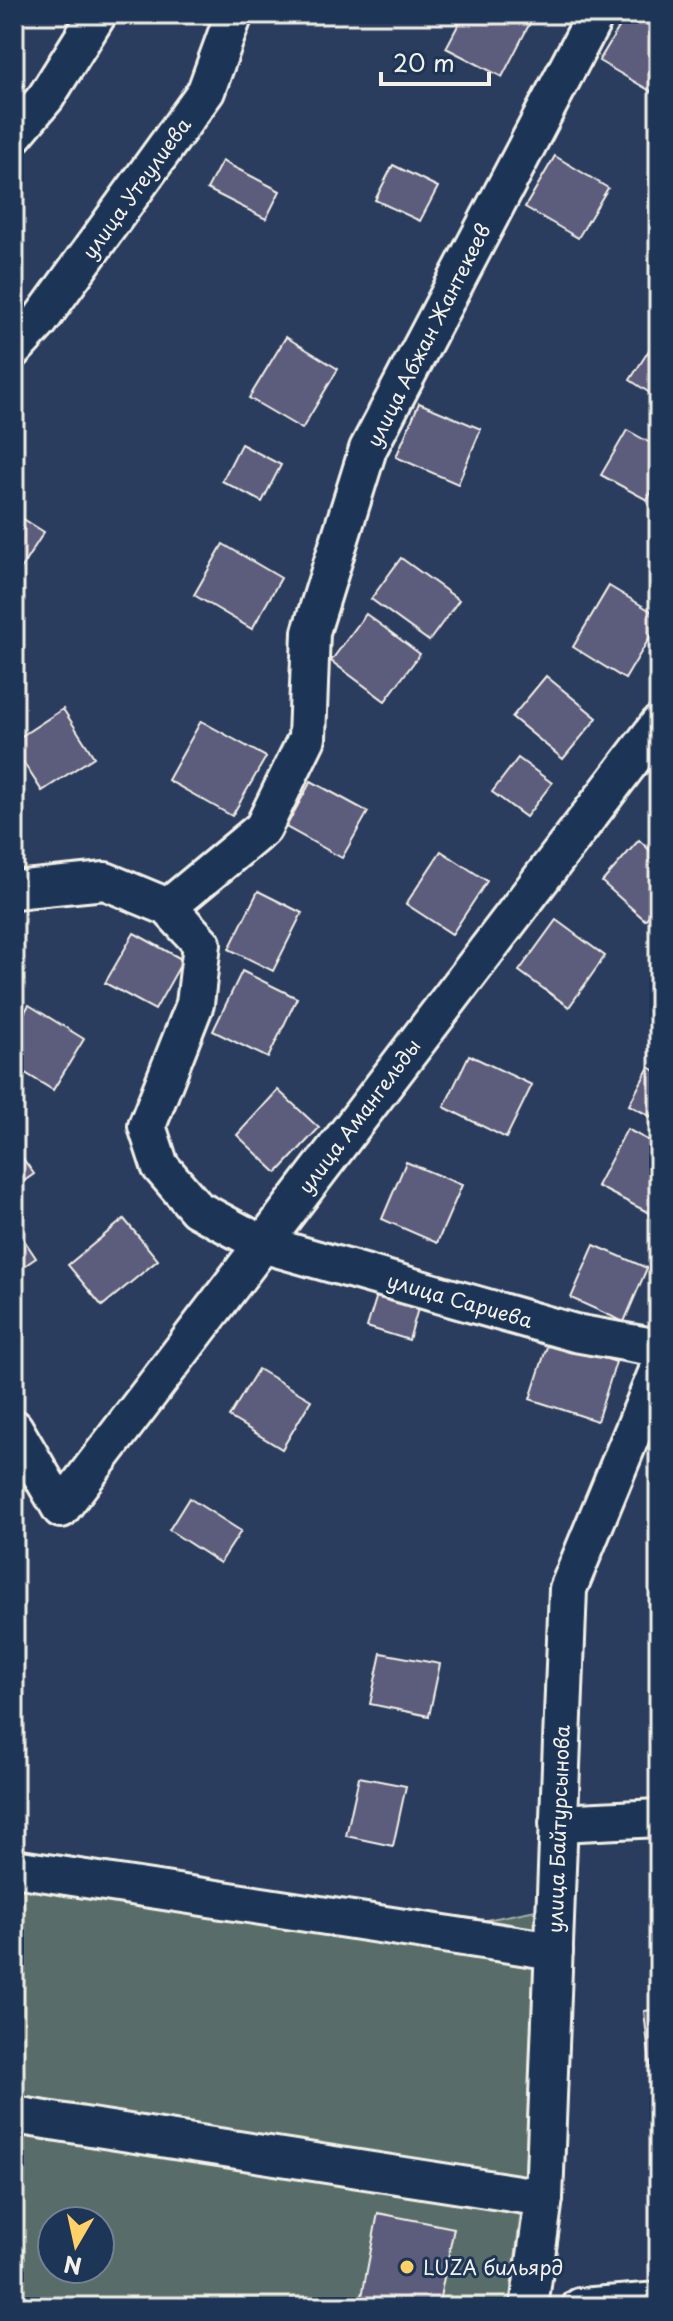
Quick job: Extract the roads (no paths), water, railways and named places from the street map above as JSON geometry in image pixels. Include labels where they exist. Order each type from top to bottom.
[{"type":"street","points":[[14,135],[46,97],[98,14]]},
{"type":"street","name":"улица Утеулиева","points":[[14,349],[39,322],[206,91],[234,14]]},
{"type":"street","name":"улица Абжан Жантекеев","points":[[168,907],[263,828],[307,738],[311,632],[368,449],[596,14]]},
{"type":"street","name":"улица Амангельды","points":[[14,1428],[61,1509],[659,724]]},
{"type":"street","points":[[14,890],[105,881],[168,907]]},
{"type":"street","name":"улица Сариева","points":[[168,907],[202,944],[195,1004],[147,1126],[160,1166],[197,1209],[262,1244],[575,1333],[659,1348]]},
{"type":"street","name":"улица Байтурсынова","points":[[529,2307],[544,2198],[568,1589],[659,1368]]},
{"type":"street","points":[[558,1823],[659,1818]]},
{"type":"street","points":[[14,1868],[554,1951]]},
{"type":"street","points":[[14,2115],[544,2198]]},
{"type":"street","points":[[580,2307],[659,2301]]},
{"type":"place","name":"LUZA бильярд","points":[[407,2267]]}]
